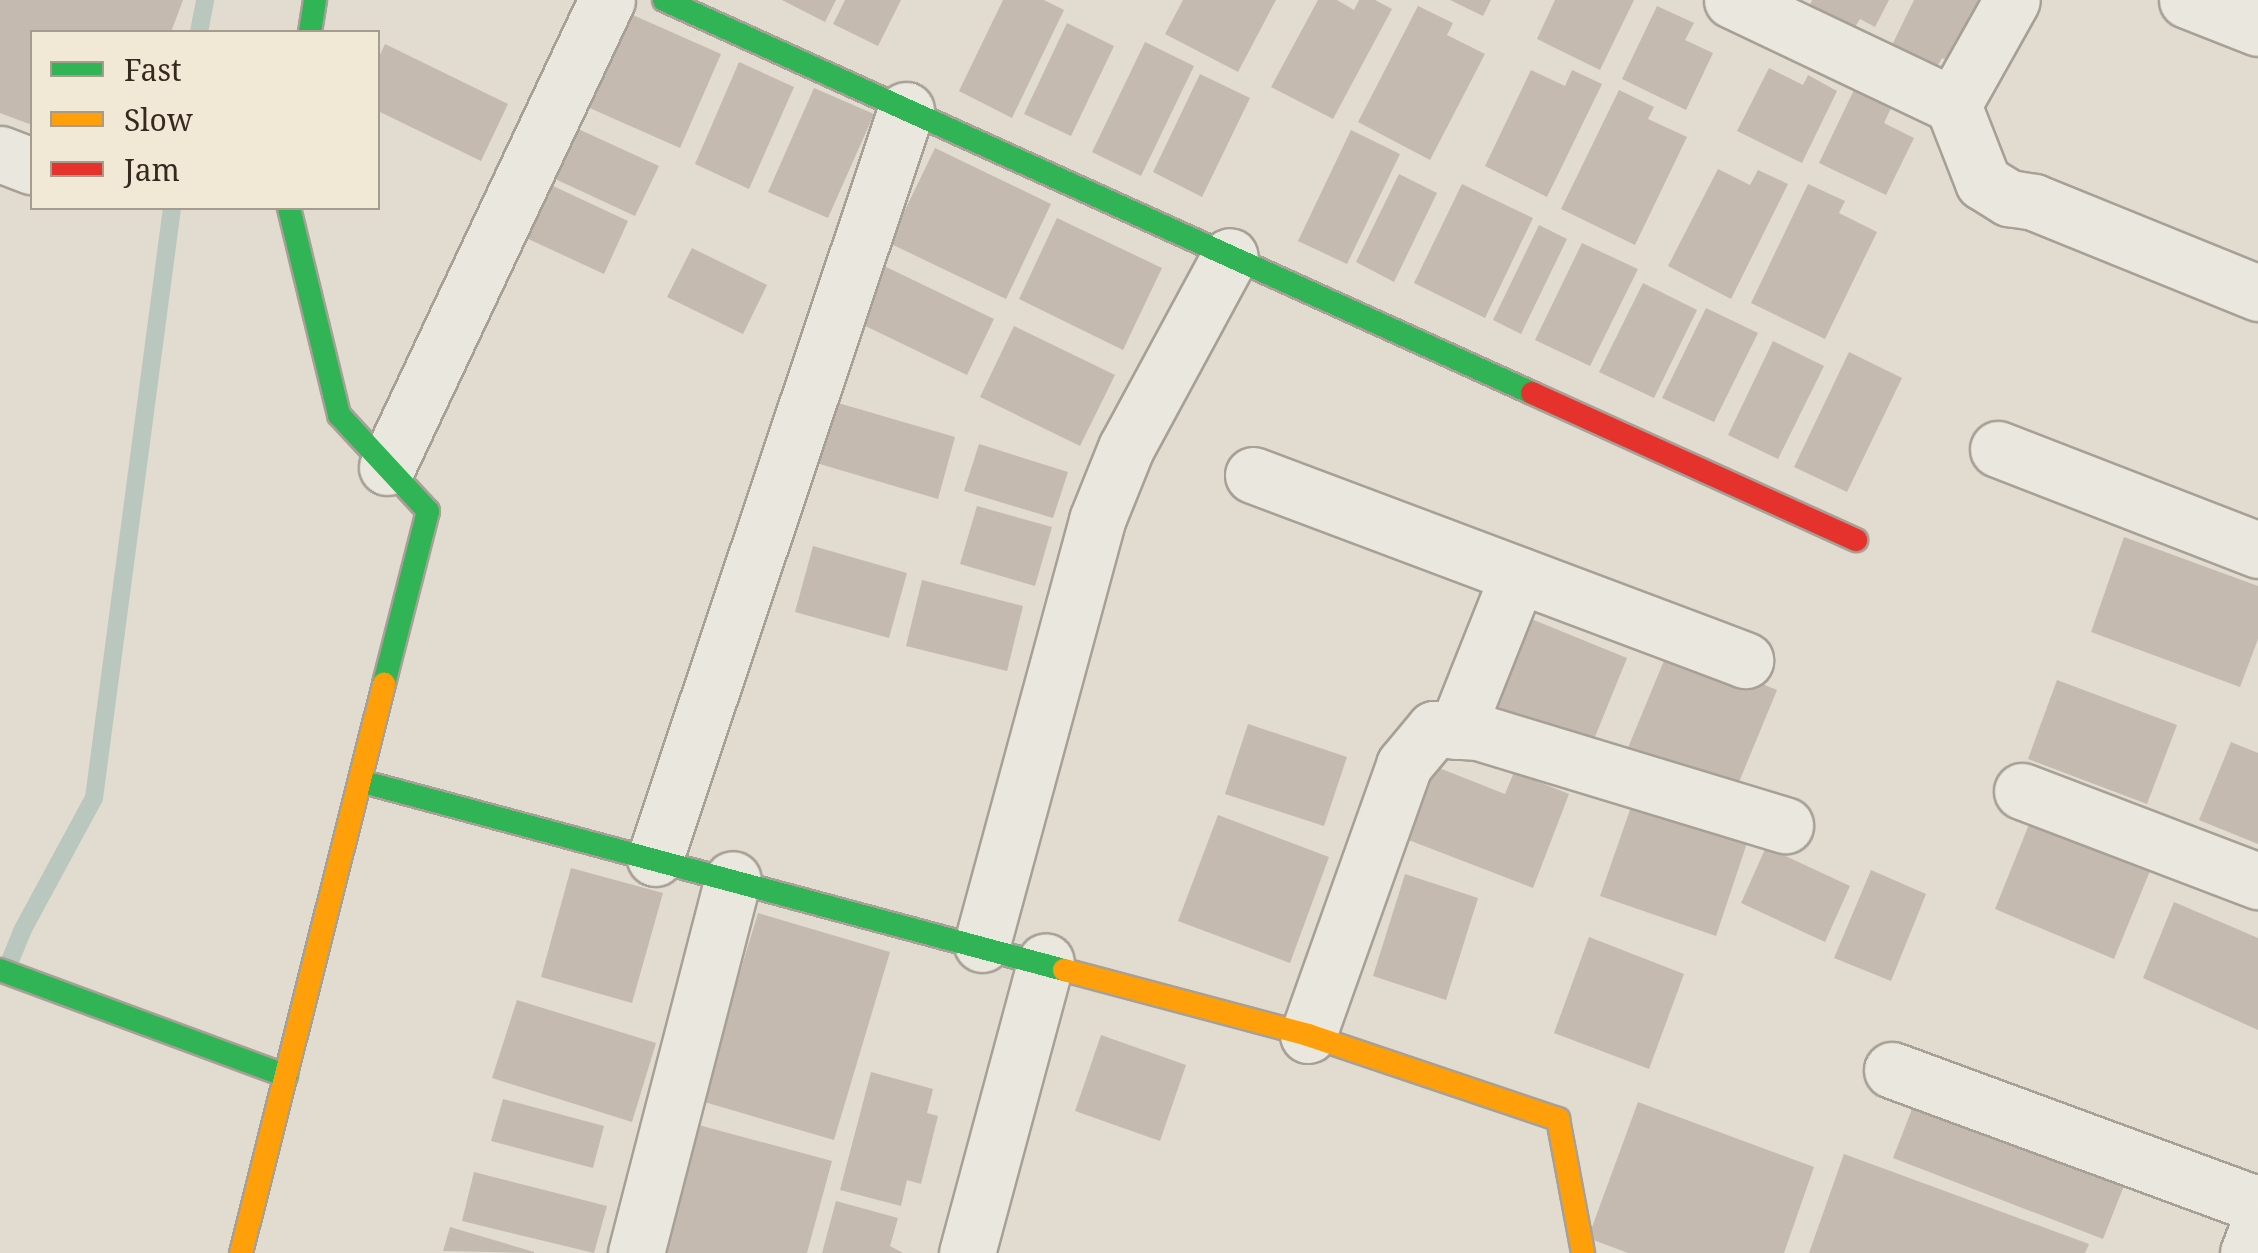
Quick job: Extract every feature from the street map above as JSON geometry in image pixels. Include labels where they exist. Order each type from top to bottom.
[{"type":"street","points":[[310,30],[315,0]]},
{"type":"street","points":[[387,467],[607,0]]},
{"type":"street","points":[[664,0],[1856,540]]},
{"type":"street","points":[[1953,105],[2012,0]]},
{"type":"street","points":[[2187,0],[2258,28]]},
{"type":"street","points":[[1766,7],[1953,105],[1982,182],[2008,198],[2034,202],[2258,293]]},
{"type":"street","points":[[655,858],[906,110]]},
{"type":"street","points":[[0,154],[30,165]]},
{"type":"street","points":[[241,1253],[428,512],[339,416],[289,210]]},
{"type":"street","points":[[982,944],[1097,520],[1126,448],[1230,256]]},
{"type":"street","points":[[1998,449],[2258,550]]},
{"type":"street","points":[[1254,475],[1745,660]]},
{"type":"street","points":[[1456,730],[1518,575]]},
{"type":"street","points":[[1308,1035],[1404,765],[1434,730],[1478,732],[1785,825]]},
{"type":"street","points":[[360,780],[1046,961],[1308,1035],[1558,1120],[1583,1253]]},
{"type":"street","points":[[2022,791],[2258,881]]},
{"type":"street","points":[[636,1253],[734,879]]},
{"type":"street","points":[[967,1253],[1046,961]]},
{"type":"street","points":[[12,974],[286,1076]]},
{"type":"street","points":[[1892,1070],[2258,1205]]},
{"type":"street","points":[[2248,1253],[2258,1228]]},
{"type":"building","points":[[0,0],[183,0],[172,30],[30,30],[30,124],[0,113]]},
{"type":"building","points":[[782,0],[836,0],[825,22]]},
{"type":"building","points":[[845,0],[901,0],[878,46],[833,24]]},
{"type":"building","points":[[1003,0],[1044,0],[1064,10],[1012,118],[959,91]]},
{"type":"building","points":[[1183,0],[1276,0],[1238,72],[1165,34]]},
{"type":"building","points":[[1318,0],[1337,0],[1354,10],[1359,0],[1375,0],[1392,9],[1333,119],[1271,87]]},
{"type":"building","points":[[1450,0],[1491,0],[1483,16]]},
{"type":"building","points":[[1555,0],[1634,0],[1600,70],[1537,39]]},
{"type":"building","points":[[1812,0],[1889,0],[1875,27],[1860,19],[1855,27],[1810,5]]},
{"type":"building","points":[[1914,0],[1990,0],[1958,65],[1942,58],[1937,67],[1892,45]]},
{"type":"building","points":[[608,4],[721,54],[680,148],[567,98]]},
{"type":"building","points":[[1418,6],[1453,23],[1447,35],[1485,54],[1430,160],[1358,122]]},
{"type":"building","points":[[1657,6],[1694,23],[1685,40],[1713,53],[1686,110],[1622,79]]},
{"type":"building","points":[[1067,23],[1114,46],[1071,136],[1024,114]]},
{"type":"building","points":[[1145,42],[1194,66],[1141,176],[1092,152]]},
{"type":"building","points":[[385,44],[508,104],[481,161],[380,112],[380,55]]},
{"type":"building","points":[[739,62],[794,87],[749,189],[695,164]]},
{"type":"building","points":[[1769,68],[1803,85],[1808,75],[1837,91],[1802,163],[1737,131]]},
{"type":"building","points":[[1531,70],[1565,86],[1572,70],[1602,84],[1547,197],[1485,166]]},
{"type":"building","points":[[1200,74],[1250,98],[1202,197],[1153,172]]},
{"type":"building","points":[[814,88],[874,114],[828,218],[768,192]]},
{"type":"building","points":[[1619,90],[1654,107],[1648,119],[1687,137],[1635,245],[1561,209]]},
{"type":"building","points":[[1854,90],[1891,108],[1884,123],[1914,138],[1886,195],[1819,163]]},
{"type":"building","points":[[563,122],[659,166],[635,216],[540,172]]},
{"type":"building","points":[[1351,130],[1400,154],[1347,264],[1298,241]]},
{"type":"building","points":[[935,148],[1051,204],[1006,299],[889,243]]},
{"type":"building","points":[[1718,169],[1750,185],[1758,170],[1788,184],[1731,299],[1668,266]]},
{"type":"building","points":[[1399,174],[1437,193],[1394,282],[1356,262]]},
{"type":"building","points":[[536,178],[628,221],[604,274],[511,231]]},
{"type":"building","points":[[1462,184],[1533,218],[1485,318],[1414,283]]},
{"type":"building","points":[[1808,184],[1845,201],[1839,213],[1877,232],[1825,339],[1751,303]]},
{"type":"building","points":[[1057,218],[1162,268],[1123,350],[1019,299]]},
{"type":"building","points":[[1539,225],[1567,239],[1521,334],[1493,320]]},
{"type":"building","points":[[1582,243],[1638,269],[1590,366],[1535,340]]},
{"type":"building","points":[[692,248],[767,285],[743,334],[667,297]]},
{"type":"building","points":[[880,264],[994,319],[967,375],[853,320]]},
{"type":"building","points":[[1643,283],[1697,310],[1654,398],[1599,372]]},
{"type":"building","points":[[1706,308],[1758,333],[1714,422],[1662,398]]},
{"type":"building","points":[[1014,326],[1115,375],[1080,446],[980,397]]},
{"type":"building","points":[[1773,341],[1824,366],[1778,459],[1728,435]]},
{"type":"building","points":[[1849,352],[1902,378],[1847,492],[1794,467]]},
{"type":"building","points":[[821,398],[955,437],[938,499],[803,459]]},
{"type":"building","points":[[979,444],[1068,472],[1053,518],[964,491]]},
{"type":"building","points":[[977,506],[1052,527],[1035,586],[960,564]]},
{"type":"building","points":[[2124,537],[2258,586],[2258,639],[2240,687],[2091,632]]},
{"type":"building","points":[[813,546],[907,573],[889,638],[795,612]]},
{"type":"building","points":[[922,580],[1023,606],[1007,671],[906,646]]},
{"type":"building","points":[[1512,611],[1627,658],[1590,749],[1475,702]]},
{"type":"building","points":[[1670,646],[1777,690],[1732,799],[1625,755]]},
{"type":"building","points":[[2057,680],[2177,725],[2147,804],[2028,759]]},
{"type":"building","points":[[1248,724],[1347,757],[1324,826],[1225,794]]},
{"type":"building","points":[[2231,742],[2258,753],[2258,844],[2199,820]]},
{"type":"building","points":[[1434,766],[1505,794],[1514,772],[1569,794],[1533,888],[1406,839]]},
{"type":"building","points":[[1632,804],[1747,843],[1716,936],[1600,896]]},
{"type":"building","points":[[1218,815],[1329,857],[1290,963],[1178,921]]},
{"type":"building","points":[[2030,822],[2150,871],[2114,959],[1995,909]]},
{"type":"building","points":[[1766,847],[1850,886],[1825,942],[1741,903]]},
{"type":"building","points":[[571,868],[663,893],[632,1003],[541,977]]},
{"type":"building","points":[[1871,870],[1926,894],[1891,981],[1834,958]]},
{"type":"building","points":[[1405,874],[1478,898],[1446,1000],[1373,976]]},
{"type":"building","points":[[2174,902],[2258,938],[2258,1030],[2143,978]]},
{"type":"building","points":[[758,913],[890,952],[834,1140],[701,1101]]},
{"type":"building","points":[[1589,937],[1684,974],[1649,1069],[1554,1033]]},
{"type":"building","points":[[517,1000],[656,1043],[632,1122],[492,1078]]},
{"type":"building","points":[[1101,1035],[1186,1065],[1160,1141],[1075,1111]]},
{"type":"building","points":[[871,1072],[933,1089],[927,1113],[938,1116],[921,1184],[907,1180],[901,1206],[840,1190]]},
{"type":"building","points":[[1919,1091],[2129,1173],[2103,1239],[1893,1158]]},
{"type":"building","points":[[503,1099],[604,1126],[593,1168],[491,1141]]},
{"type":"building","points":[[1638,1102],[1814,1167],[1784,1253],[1628,1253],[1588,1238]]},
{"type":"building","points":[[695,1124],[832,1161],[807,1253],[660,1253]]},
{"type":"building","points":[[1844,1154],[2089,1244],[2085,1253],[1809,1253]]},
{"type":"building","points":[[474,1172],[607,1206],[594,1253],[462,1221]]},
{"type":"building","points":[[836,1201],[898,1218],[890,1246],[903,1253],[822,1253]]},
{"type":"building","points":[[450,1227],[534,1252],[534,1253],[443,1251]]},
{"type":"waterway","points":[[199,30],[205,0]]},
{"type":"waterway","points":[[8,966],[22,931],[94,798],[172,210]]},
{"type":"traffic: fast","points":[[310,30],[315,0]]},
{"type":"traffic: fast","points":[[664,0],[1532,393]]},
{"type":"traffic: fast","points":[[289,210],[339,415],[428,511],[384,684]]},
{"type":"traffic: fast","points":[[360,781],[1064,970]]},
{"type":"traffic: fast","points":[[0,970],[286,1076]]},
{"type":"traffic: slow","points":[[241,1253],[384,684]]},
{"type":"traffic: slow","points":[[1064,970],[1308,1035],[1558,1119],[1583,1253]]},
{"type":"traffic: jam","points":[[1532,393],[1856,540]]}]
